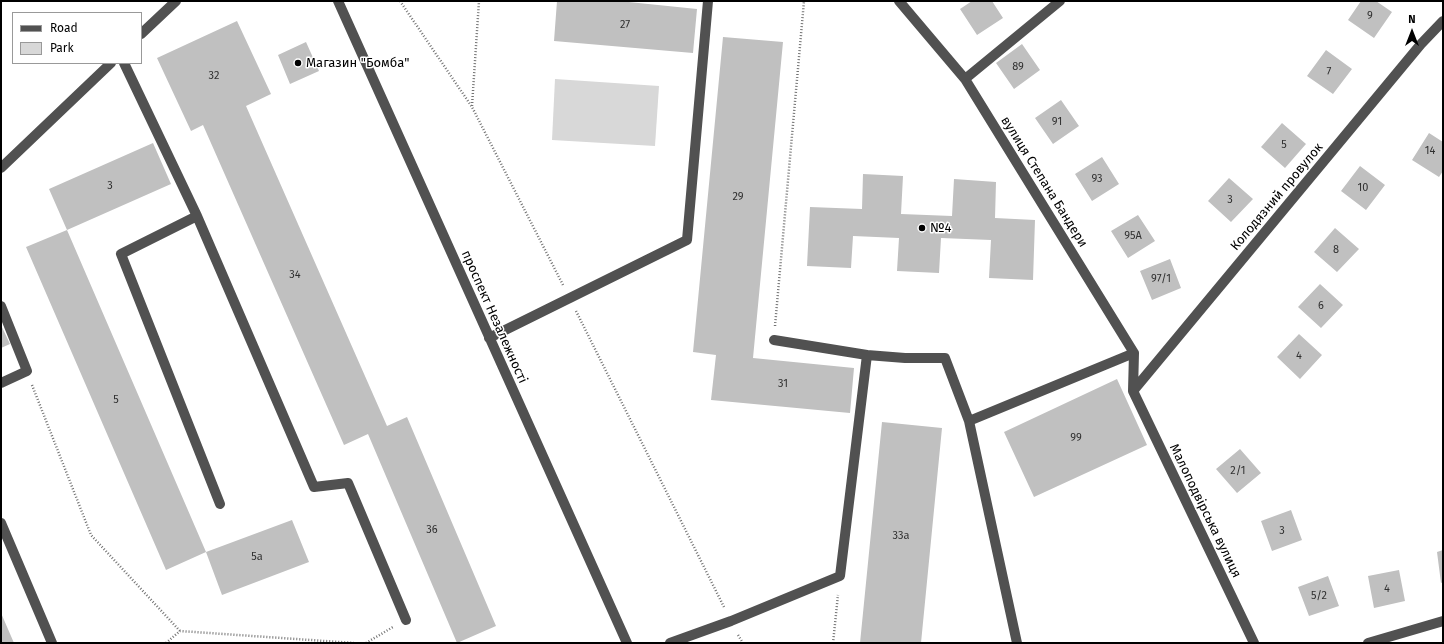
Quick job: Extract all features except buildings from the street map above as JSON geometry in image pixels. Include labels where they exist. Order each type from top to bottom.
[{"type":"street","points":[[142,33],[176,1]]},
{"type":"street","name":"проспект Незалежності","points":[[338,1],[627,643]]},
{"type":"street","points":[[490,338],[687,240],[708,1]]},
{"type":"street","name":"вулиця Степана Бандери","points":[[899,1],[965,79],[1134,353]]},
{"type":"street","points":[[965,79],[1060,1]]},
{"type":"street","name":"Колодязний провулок","points":[[1133,391],[1421,44],[1443,21]]},
{"type":"street","points":[[1,168],[110,64]]},
{"type":"street","points":[[124,64],[197,216],[314,487],[348,483],[406,620]]},
{"type":"street","points":[[197,216],[121,254],[220,504]]},
{"type":"street","points":[[1,306],[27,371],[1,383]]},
{"type":"street","points":[[774,340],[868,355],[905,358],[945,358],[969,420],[1017,643]]},
{"type":"street","points":[[969,420],[1134,353],[1133,391]]},
{"type":"street","points":[[670,643],[731,621],[840,576],[868,355]]},
{"type":"street","name":"Малоподвірська вулиця","points":[[1133,391],[1254,643]]},
{"type":"street","points":[[1,523],[52,643]]},
{"type":"street","points":[[1368,643],[1443,622]]},
{"type":"path","points":[[400,1],[472,107],[743,643]]},
{"type":"path","points":[[472,107],[479,1]]},
{"type":"path","points":[[774,340],[804,1]]},
{"type":"path","points":[[27,371],[91,535],[180,631],[354,643]]},
{"type":"path","points":[[833,643],[840,576]]},
{"type":"path","points":[[366,643],[406,620]]},
{"type":"path","points":[[166,643],[180,631]]},
{"type":"green space","points":[[555,79],[659,86],[655,146],[552,140]]},
{"type":"place","name":"Магазин \"Бомба\"","points":[[298,63]]},
{"type":"place","name":"№4","points":[[922,228]]}]
